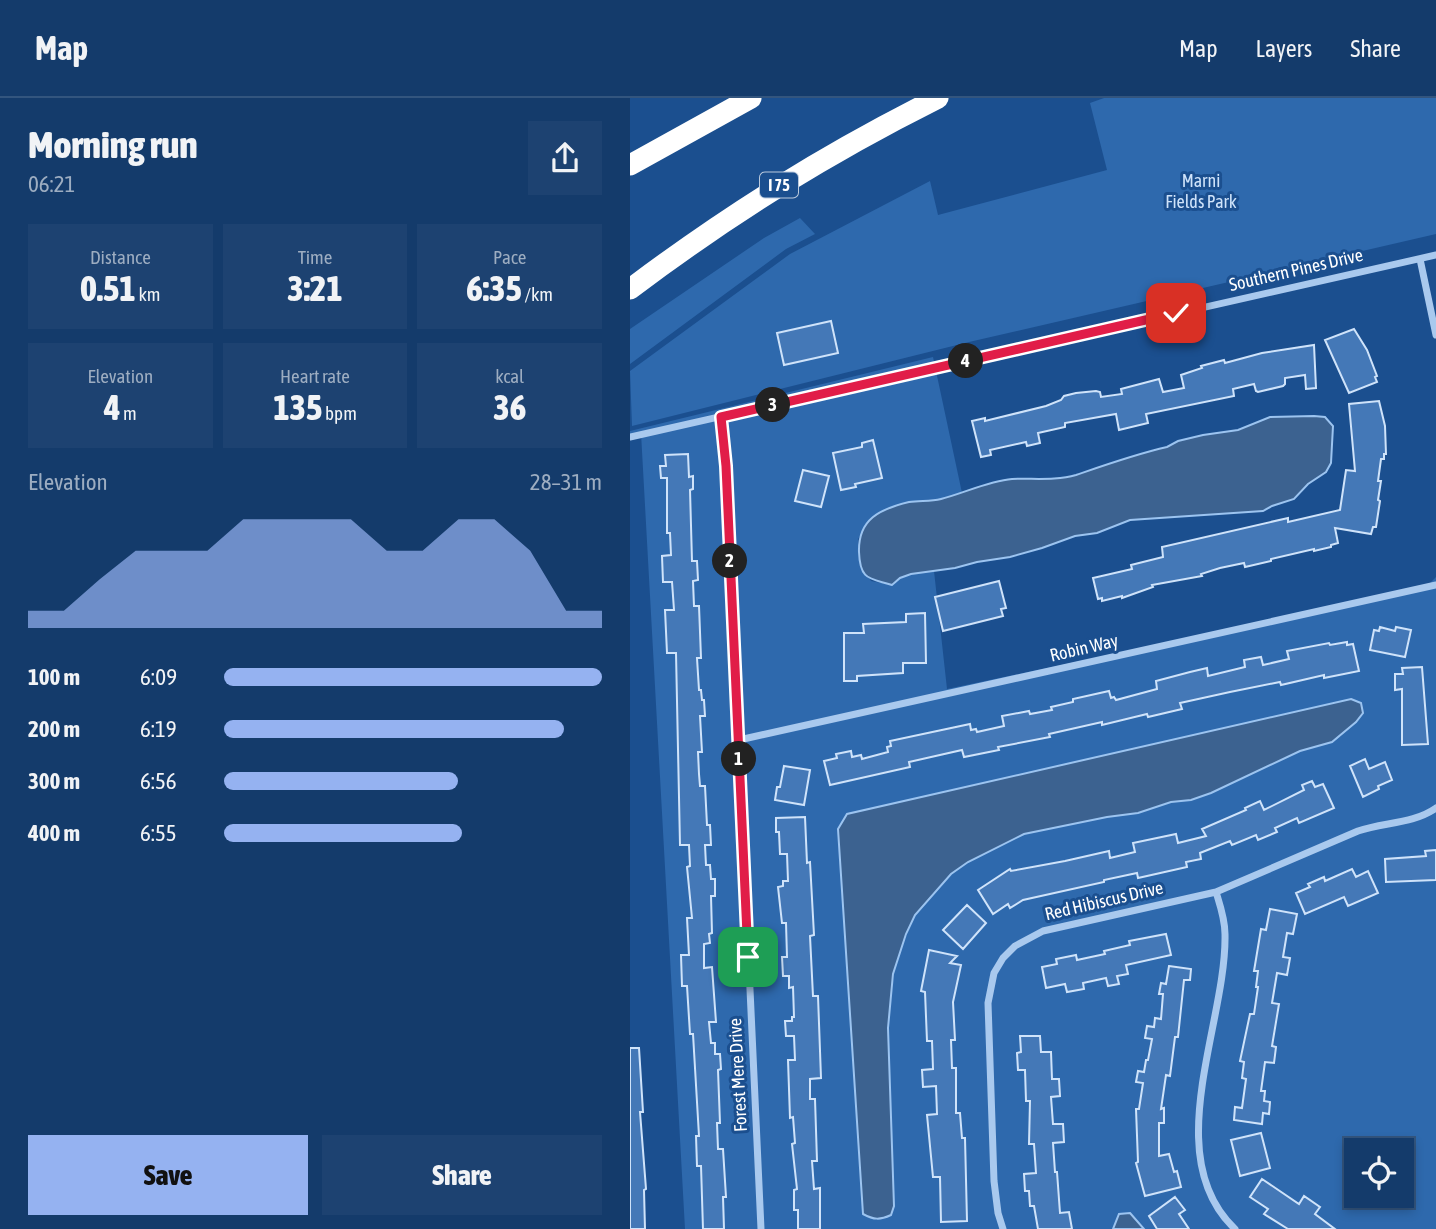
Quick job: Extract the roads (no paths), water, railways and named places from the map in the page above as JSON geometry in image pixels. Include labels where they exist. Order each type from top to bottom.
[{"type":"highway","points":[[630,165],[751,98]]},
{"type":"highway","name":"I 75","points":[[630,289],[727,219],[804,169],[938,98]]},
{"type":"street","name":"Southern Pines Drive","points":[[630,438],[1436,255]]},
{"type":"street","points":[[1420,259],[1436,335]]},
{"type":"street","name":"Forest Mere Drive","points":[[721,417],[726,466],[761,1229]]},
{"type":"street","name":"Robin Way","points":[[739,740],[1436,585]]},
{"type":"street","name":"Red Hibiscus Drive","points":[[1003,1229],[994,1181],[988,1003],[994,973],[1003,958],[1015,946],[1042,931],[1216,892],[1358,831],[1421,817],[1436,808]]},
{"type":"street","points":[[1216,892],[1223,916],[1225,947],[1200,1108],[1198,1144],[1203,1172],[1214,1200],[1222,1215],[1235,1229]]},
{"type":"park label","name":"Marni Fields Park","points":[[1201,191]]}]
